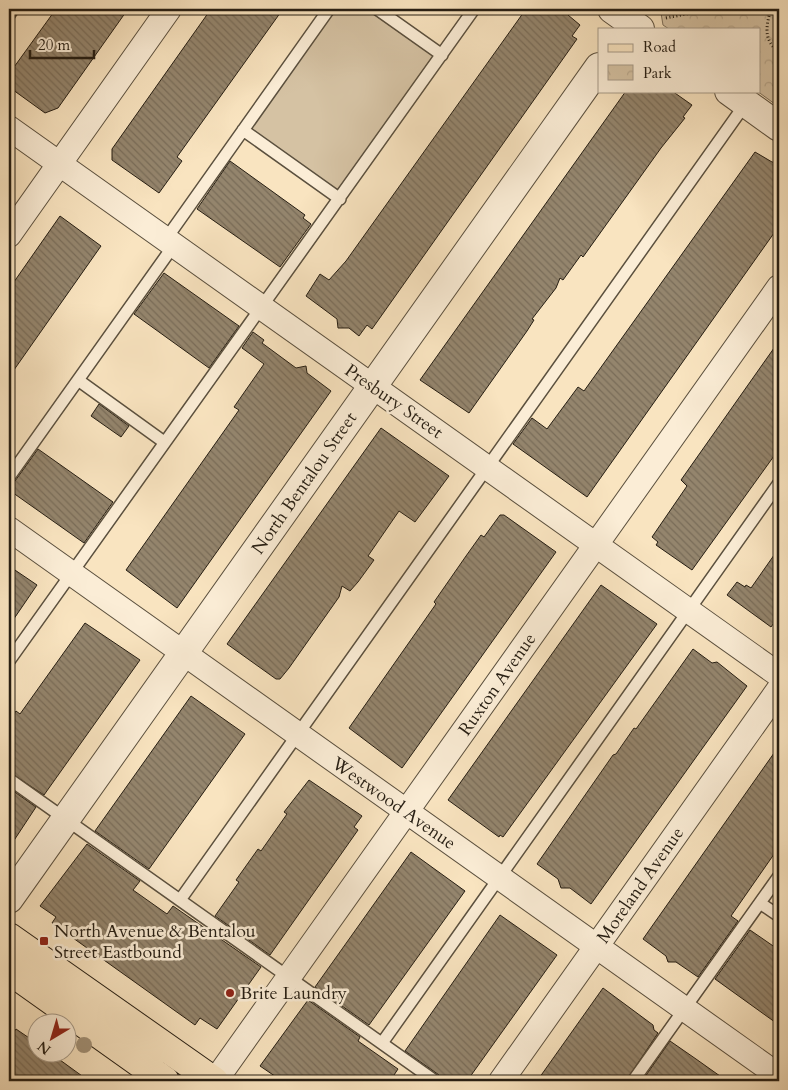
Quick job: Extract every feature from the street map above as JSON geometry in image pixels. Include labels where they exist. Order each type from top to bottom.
[{"type":"main road","points":[[9,937],[214,1081]]},
{"type":"main road","points":[[9,970],[150,1077]]},
{"type":"street","points":[[9,235],[169,9]]},
{"type":"street","name":"North Bentalou Street","points":[[9,899],[598,68]]},
{"type":"street","points":[[737,97],[779,127]]},
{"type":"street","name":"Presbury Street","points":[[9,128],[779,675]]},
{"type":"street","name":"Ruxton Avenue","points":[[214,1081],[779,286]]},
{"type":"street","name":"Westwood Avenue","points":[[9,529],[779,1077]]},
{"type":"street","name":"Moreland Avenue","points":[[501,1081],[779,689]]},
{"type":"street","points":[[150,1077],[163,1046]]},
{"type":"lane","points":[[9,15],[13,9]]},
{"type":"lane","points":[[9,477],[78,380],[243,130],[329,9]]},
{"type":"lane","points":[[377,9],[442,55]]},
{"type":"lane","points":[[9,661],[474,9]]},
{"type":"lane","points":[[180,900],[487,468],[737,97]]},
{"type":"lane","points":[[243,130],[340,199]]},
{"type":"lane","points":[[78,380],[164,442]]},
{"type":"lane","points":[[382,1043],[779,484]]},
{"type":"lane","points":[[9,779],[435,1081]]},
{"type":"lane","points":[[633,1081],[779,876]]},
{"type":"lane","points":[[760,903],[779,916]]},
{"type":"lane","points":[[777,1081],[779,1077]]},
{"type":"path","points":[[666,18],[711,9]]},
{"type":"path","points":[[771,9],[766,28],[767,39],[779,52]]},
{"type":"green space","points":[[334,9],[366,9],[433,56],[337,192],[248,129]]},
{"type":"green space","points":[[664,9],[779,9],[779,107],[758,92],[760,92],[760,28],[668,28],[663,25],[661,13]]},
{"type":"building","points":[[56,9],[128,9],[58,108],[45,113],[9,87],[9,74]]},
{"type":"building","points":[[211,9],[283,9],[177,157],[182,161],[159,193],[112,160],[112,149]]},
{"type":"building","points":[[526,9],[566,9],[568,15],[580,25],[572,36],[577,39],[372,329],[367,325],[359,336],[349,328],[338,328],[337,319],[306,296],[320,274],[329,280],[346,261]]},
{"type":"building","points":[[625,92],[673,92],[692,105],[683,117],[685,118],[661,148],[583,257],[581,255],[563,280],[560,278],[556,288],[532,319],[534,320],[527,331],[469,413],[420,380]]},
{"type":"building","points":[[755,152],[772,162],[779,163],[779,226],[587,497],[513,444],[532,418],[547,429],[578,387],[584,391]]},
{"type":"building","points":[[230,161],[305,215],[303,218],[311,224],[280,267],[197,209]]},
{"type":"building","points":[[60,216],[101,246],[9,377],[9,289]]},
{"type":"building","points":[[164,273],[239,326],[209,368],[134,314]]},
{"type":"building","points":[[253,332],[264,340],[262,343],[296,368],[306,366],[307,373],[331,391],[177,608],[126,570],[239,410],[234,407],[264,364],[242,348]]},
{"type":"building","points":[[779,341],[779,449],[692,570],[656,545],[658,542],[652,537],[687,486],[681,480]]},
{"type":"building","points":[[99,404],[129,426],[121,437],[91,416]]},
{"type":"building","points":[[381,428],[449,476],[415,522],[399,511],[368,556],[374,560],[358,582],[350,591],[342,586],[339,597],[289,668],[280,679],[276,679],[227,644]]},
{"type":"building","points":[[38,449],[113,502],[84,543],[9,490],[9,484],[15,481]]},
{"type":"building","points":[[500,515],[504,515],[556,552],[402,768],[349,728],[436,604],[434,602],[466,556],[481,535],[484,537]]},
{"type":"building","points":[[779,548],[779,616],[771,627],[727,595],[737,582],[751,588]]},
{"type":"building","points":[[9,566],[37,585],[9,626]]},
{"type":"building","points":[[601,585],[657,624],[503,837],[500,835],[499,837],[448,800]]},
{"type":"building","points":[[85,623],[140,660],[44,795],[9,772],[9,721],[16,711],[20,714]]},
{"type":"building","points":[[693,649],[712,663],[717,662],[747,686],[591,904],[570,888],[561,888],[558,879],[537,864],[613,755],[616,754],[634,728],[636,729]]},
{"type":"building","points":[[191,696],[245,734],[149,869],[95,831]]},
{"type":"building","points":[[779,746],[779,847],[731,916],[738,921],[698,977],[676,962],[668,962],[666,956],[643,939]]},
{"type":"building","points":[[309,780],[362,816],[354,827],[358,830],[270,955],[215,916],[239,882],[236,880],[258,849],[261,851],[287,814],[284,812]]},
{"type":"building","points":[[9,788],[36,807],[9,848]]},
{"type":"building","points":[[87,844],[140,881],[133,890],[167,914],[173,906],[261,967],[217,1029],[200,1018],[195,1025],[52,923],[56,917],[40,906]]},
{"type":"building","points":[[411,852],[465,891],[369,1025],[315,987]]},
{"type":"building","points":[[500,915],[557,955],[467,1081],[444,1081],[439,1075],[405,1051]]},
{"type":"building","points":[[750,930],[779,950],[779,1025],[715,979]]},
{"type":"building","points":[[603,988],[653,1025],[654,1030],[658,1033],[626,1081],[537,1081]]},
{"type":"building","points":[[308,1000],[360,1037],[358,1041],[398,1069],[390,1081],[282,1081],[260,1066]]},
{"type":"building","points":[[16,1029],[28,1037],[28,1062],[63,1062],[89,1081],[9,1081],[9,1039]]},
{"type":"building","points":[[670,1041],[696,1059],[727,1081],[642,1081]]},
{"type":"place","name":"North Avenue & Bentalou Street Eastbound","points":[[44,941]]},
{"type":"place","name":"Brite Laundry","points":[[230,993]]}]
